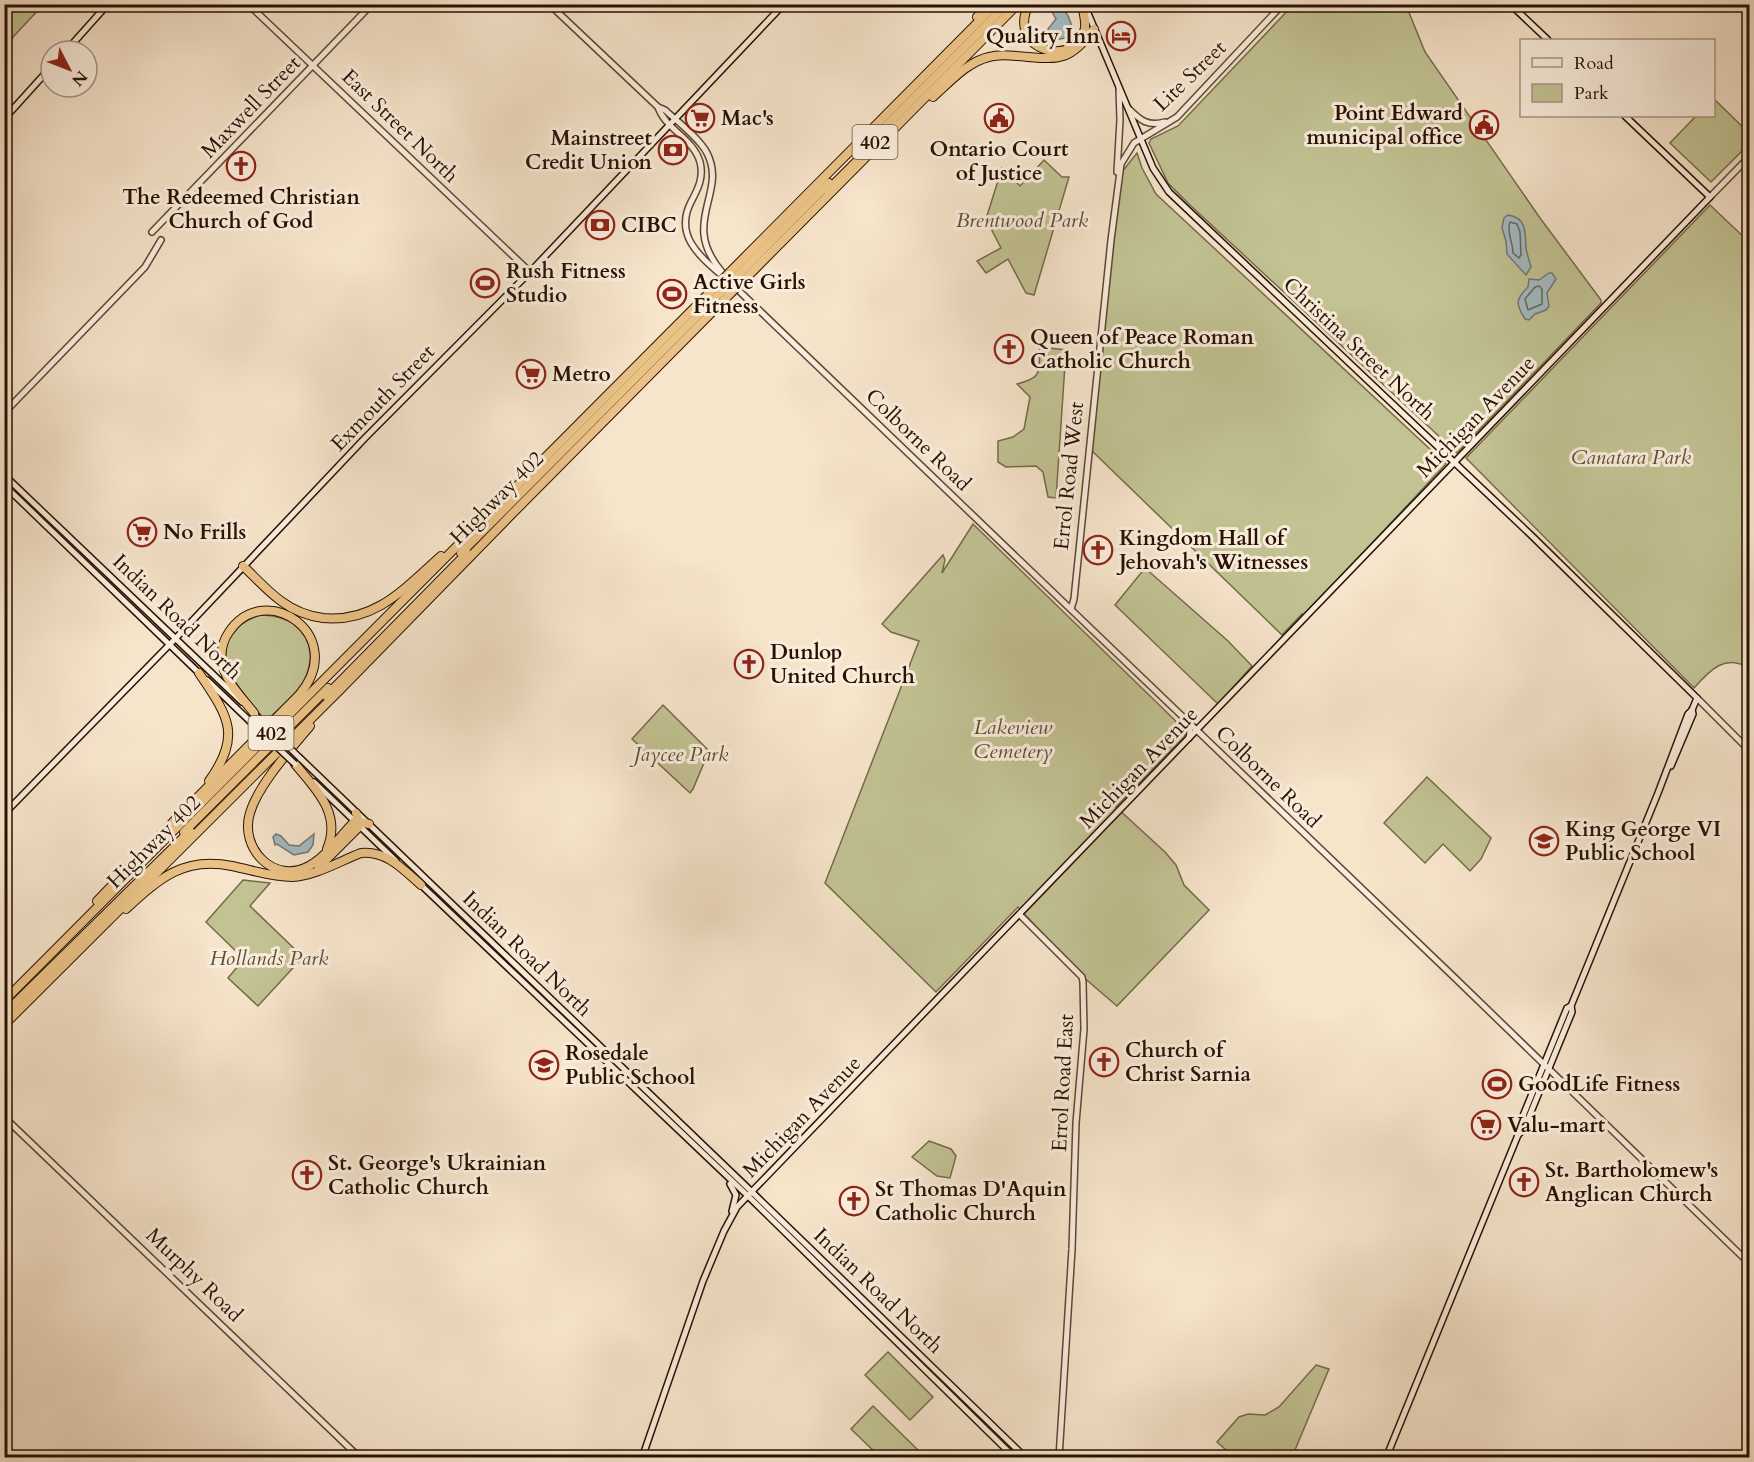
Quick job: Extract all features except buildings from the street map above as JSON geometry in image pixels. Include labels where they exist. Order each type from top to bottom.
[{"type":"highway","points":[[858,143],[891,105],[989,4]]},
{"type":"highway","name":"Highway 402","points":[[4,999],[538,465],[732,284],[858,143],[996,4]]},
{"type":"highway","points":[[4,1025],[341,689],[732,284],[1007,4]]},
{"type":"highway","name":"Highway 402","points":[[4,1014],[292,732],[732,284],[1013,4]]},
{"type":"highway","points":[[887,138],[1018,4]]},
{"type":"highway","points":[[1029,4],[1023,20],[1027,36],[1038,47],[1055,52],[1072,46],[1083,33],[1085,24],[1083,4]]},
{"type":"highway","points":[[732,284],[887,138],[972,64],[996,56],[1049,59],[1064,57],[1083,44],[1094,29]]},
{"type":"highway","points":[[243,566],[281,601],[299,612],[339,619],[357,616],[383,605],[403,590],[538,465]]},
{"type":"highway","points":[[4,999],[174,821],[299,696],[309,681],[315,660],[312,643],[300,624],[283,614],[263,611],[245,617],[232,627],[223,644],[221,657],[225,674],[254,713]]},
{"type":"highway","points":[[174,821],[215,773],[229,741],[224,711],[199,673]]},
{"type":"highway","points":[[341,689],[275,770],[255,801],[249,818],[248,832],[251,846],[259,858],[270,866],[283,870],[296,870],[309,866],[320,858],[357,820]]},
{"type":"highway","points":[[297,761],[330,814],[331,838],[320,858]]},
{"type":"highway","points":[[357,820],[369,824]]},
{"type":"highway","points":[[313,872],[332,856],[357,820]]},
{"type":"highway","points":[[77,953],[146,891],[176,870],[192,865],[212,864],[276,876],[300,876],[369,852],[379,854],[397,864],[421,885]]},
{"type":"main road","points":[[77,39],[108,4]]},
{"type":"main road","name":"East Street North","points":[[248,4],[530,272]]},
{"type":"main road","name":"Maxwell Street","points":[[152,232],[372,4]]},
{"type":"main road","points":[[549,4],[658,108],[665,110],[672,121]]},
{"type":"main road","name":"Exmouth Street","points":[[4,814],[175,639],[365,438],[530,272],[784,4]]},
{"type":"main road","name":"Christina Street North","points":[[1083,4],[1157,176],[1179,202],[1455,462],[1749,751]]},
{"type":"main road","name":"Lite Street","points":[[1140,138],[1168,123],[1182,112],[1283,4]]},
{"type":"main road","points":[[1510,4],[1547,39]]},
{"type":"main road","points":[[4,118],[39,80]]},
{"type":"main road","points":[[1117,179],[1119,87]]},
{"type":"main road","points":[[1128,108],[1140,120],[1153,124],[1170,119],[1182,112]]},
{"type":"main road","points":[[1626,117],[1710,197]]},
{"type":"main road","name":"Colborne Road","points":[[672,121],[690,144],[701,165],[700,186],[687,213],[686,230],[691,245],[698,254],[1071,609],[1749,1264]]},
{"type":"main road","name":"Colborne Road","points":[[672,121],[703,147],[711,163],[712,183],[703,229],[705,244],[711,260],[732,284]]},
{"type":"main road","name":"Errol Road West","points":[[1071,609],[1074,599],[1117,179],[1125,155],[1140,138]]},
{"type":"main road","name":"Michigan Avenue","points":[[642,1458],[703,1281],[736,1209],[1749,156]]},
{"type":"main road","points":[[4,413],[145,267],[161,240]]},
{"type":"main road","name":"Indian Road North","points":[[4,475],[254,713],[297,761],[421,885],[720,1170],[750,1194],[1015,1458]]},
{"type":"main road","name":"Indian Road North","points":[[4,485],[258,729],[297,761]]},
{"type":"main road","points":[[1386,1458],[1518,1135],[1518,1128],[1572,1011],[1571,1006],[1688,714],[1697,698]]},
{"type":"main road","points":[[1187,722],[1190,731],[1187,741]]},
{"type":"main road","name":"Indian Road North","points":[[369,824],[1026,1458]]},
{"type":"main road","name":"Errol Road East","points":[[1020,915],[1082,976],[1083,982],[1084,1029],[1076,1123],[1072,1249],[1059,1458]]},
{"type":"main road","name":"Murphy Road","points":[[4,1117],[360,1458]]},
{"type":"main road","points":[[720,1170],[735,1189],[736,1198],[724,1231]]},
{"type":"green space","points":[[4,5],[43,5],[13,37],[5,59]]},
{"type":"green space","points":[[1293,5],[1406,5],[1425,52],[1540,218],[1601,300],[1601,303],[1457,453],[1168,183],[1149,143],[1151,139],[1178,126]]},
{"type":"green space","points":[[1715,100],[1749,133],[1750,143],[1711,182],[1670,143],[1695,117],[1715,117]]},
{"type":"green space","points":[[1137,153],[1156,194],[1446,464],[1303,617],[1302,614],[1282,635],[1090,449],[1121,173]]},
{"type":"green space","name":"Brentwood Park","points":[[1044,160],[1062,177],[1069,177],[1034,295],[1026,293],[1008,259],[986,273],[977,261],[1001,248],[986,219],[1002,168],[1020,186]]},
{"type":"green space","name":"Canatara Park","points":[[1710,205],[1749,242],[1750,669],[1733,662],[1726,663],[1712,670],[1694,688],[1466,458]]},
{"type":"green space","points":[[1040,347],[1066,350],[1056,498],[1048,497],[1043,472],[1036,466],[1006,467],[998,462],[998,441],[1013,437],[1024,429],[1030,397],[1017,384],[1036,376],[1039,368]]},
{"type":"green space","name":"Lakeview Cemetery","points":[[973,524],[1185,730],[1185,736],[1116,807],[1165,852],[1176,865],[1184,885],[1209,910],[1117,1006],[1082,976],[1018,907],[936,992],[825,883],[919,641],[891,632],[882,624],[943,555],[945,560],[942,573]]},
{"type":"green space","points":[[1145,568],[1228,641],[1252,666],[1218,704],[1115,605]]},
{"type":"green space","points":[[258,615],[272,616],[295,625],[303,633],[310,654],[309,667],[301,686],[266,721],[233,678],[225,654],[227,642],[234,630]]},
{"type":"green space","name":"Jaycee Park","points":[[663,705],[709,751],[690,793],[632,739]]},
{"type":"green space","points":[[1427,777],[1491,838],[1481,859],[1470,871],[1443,844],[1425,863],[1384,823]]},
{"type":"green space","name":"Hollands Park","points":[[243,880],[270,883],[250,906],[303,957],[258,1006],[228,978],[244,959],[206,922]]},
{"type":"green space","points":[[929,1141],[951,1149],[956,1156],[950,1178],[937,1176],[912,1157]]},
{"type":"green space","points":[[888,1352],[933,1397],[910,1420],[865,1375]]},
{"type":"green space","points":[[1316,1365],[1329,1369],[1292,1457],[1234,1457],[1217,1442],[1239,1417],[1248,1414],[1265,1415],[1279,1407]]},
{"type":"green space","points":[[873,1406],[918,1450],[911,1457],[880,1457],[851,1429]]},
{"type":"water","points":[[1051,5],[1063,9],[1069,19],[1072,27],[1065,38],[1054,40],[1048,29],[1056,19]]},
{"type":"water","points":[[1508,215],[1519,219],[1524,227],[1531,267],[1526,275],[1507,254],[1502,228],[1504,218]]},
{"type":"water","points":[[1552,273],[1556,279],[1547,293],[1549,306],[1529,320],[1525,319],[1518,305],[1519,298],[1528,287],[1529,279],[1539,280]]},
{"type":"water","points":[[276,834],[289,845],[299,846],[314,834],[313,845],[308,852],[294,855],[277,844],[275,845],[273,837]]},
{"type":"place","name":"Quality Inn","points":[[1121,36]]},
{"type":"place","name":"Mac's","points":[[700,118]]},
{"type":"place","name":"Ontario Court of Justice","points":[[999,118]]},
{"type":"place","name":"Point Edward municipal office","points":[[1484,125]]},
{"type":"place","name":"Mainstreet Credit Union","points":[[673,150]]},
{"type":"place","name":"The Redeemed Christian Church of God","points":[[241,166]]},
{"type":"place","name":"CIBC","points":[[600,225]]},
{"type":"place","name":"Rush Fitness Studio","points":[[485,283]]},
{"type":"place","name":"Active Girls Fitness","points":[[672,294]]},
{"type":"place","name":"Queen of Peace Roman Catholic Church","points":[[1009,349]]},
{"type":"place","name":"Metro","points":[[531,374]]},
{"type":"place","name":"No Frills","points":[[142,532]]},
{"type":"place","name":"Kingdom Hall of Jehovah's Witnesses","points":[[1098,550]]},
{"type":"place","name":"Dunlop United Church","points":[[749,664]]},
{"type":"place","name":"King George VI Public School","points":[[1544,841]]},
{"type":"place","name":"Church of Christ Sarnia","points":[[1104,1062]]},
{"type":"place","name":"Rosedale Public School","points":[[544,1065]]},
{"type":"place","name":"GoodLife Fitness","points":[[1497,1084]]},
{"type":"place","name":"Valu-mart","points":[[1486,1125]]},
{"type":"place","name":"St. George's Ukrainian Catholic Church","points":[[307,1175]]},
{"type":"place","name":"St. Bartholomew's Anglican Church","points":[[1524,1182]]},
{"type":"place","name":"St Thomas D'Aquin Catholic Church","points":[[854,1201]]}]
